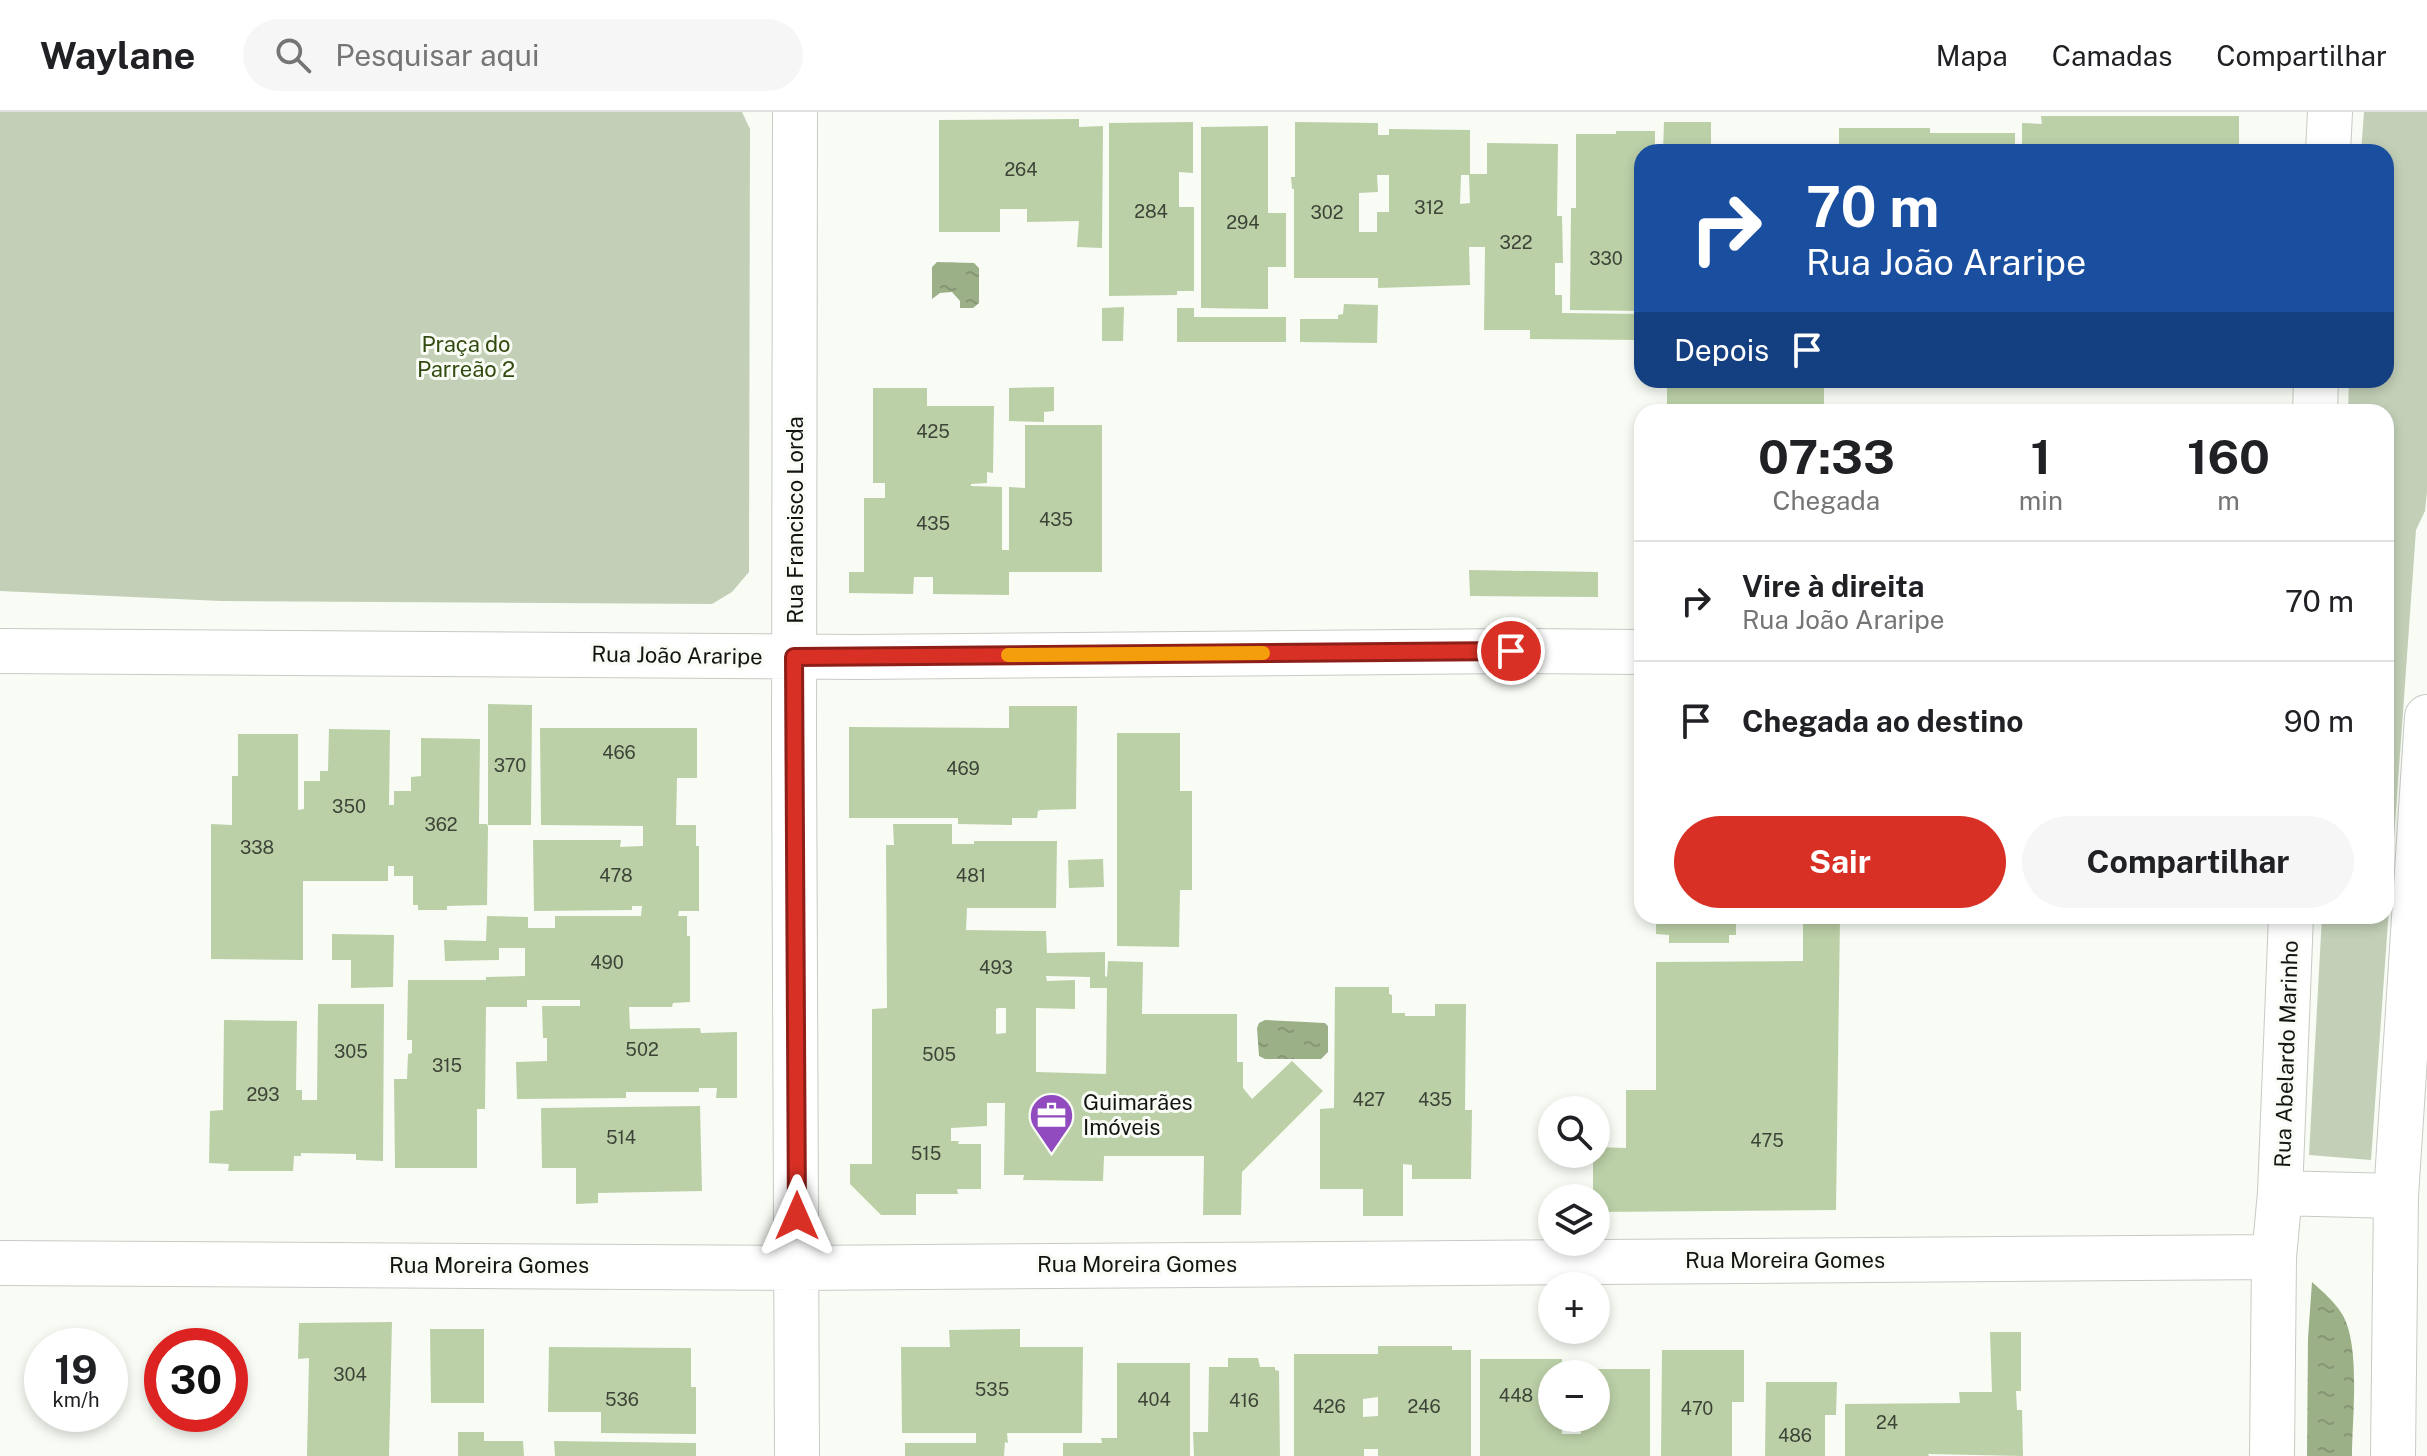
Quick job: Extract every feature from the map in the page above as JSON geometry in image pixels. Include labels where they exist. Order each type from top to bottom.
[{"type":"street","name":"Rua Francisco Lorda","points":[[795,112],[797,1456]]},
{"type":"street","points":[[2328,144],[2330,112]]},
{"type":"street","name":"Rua João Araripe","points":[[0,651],[794,657],[1634,652]]},
{"type":"street","points":[[2393,1456],[2396,1196],[2427,717]]},
{"type":"street","name":"Rua Abelardo Marinho","points":[[2272,1456],[2274,1257],[2280,1193],[2291,924]]},
{"type":"street","name":"Rua Abelardo Marinho","points":[[2280,1193],[2396,1196]]},
{"type":"street","name":"Rua Moreira Gomes","points":[[0,1263],[797,1268],[2274,1257]]},
{"type":"green space","name":"Praça do Parreão 2","points":[[0,112],[742,112],[750,129],[749,572],[732,592],[712,604],[221,601],[0,591]]},
{"type":"green space","points":[[2364,112],[2427,112],[2427,492],[2425,511],[2416,530],[2394,838],[2394,404],[2348,404],[2349,388],[2394,388],[2394,144],[2362,144]]},
{"type":"green space","points":[[2322,924],[2388,924],[2371,1160],[2309,1155]]},
{"type":"water","points":[[937,262],[974,263],[979,268],[979,303],[973,308],[960,308],[960,301],[952,292],[940,293],[932,299],[932,267]]},
{"type":"water","points":[[1265,1020],[1325,1023],[1328,1026],[1328,1052],[1321,1059],[1265,1059],[1259,1056],[1257,1028]]},
{"type":"water","points":[[2312,1282],[2342,1314],[2352,1344],[2352,1456],[2307,1456]]},
{"type":"building","points":[[2041,116],[2239,116],[2239,144],[2022,144],[2022,123],[2042,124]]},
{"type":"building","points":[[1079,119],[1079,127],[1103,126],[1102,248],[1077,247],[1079,221],[1027,222],[1027,209],[1000,209],[1000,232],[939,232],[939,120]]},
{"type":"building","points":[[1193,122],[1193,173],[1179,172],[1179,207],[1194,207],[1194,291],[1177,291],[1177,295],[1109,296],[1109,123]]},
{"type":"building","points":[[1295,122],[1378,123],[1378,135],[1389,135],[1389,129],[1470,130],[1470,174],[1487,174],[1487,143],[1558,144],[1557,216],[1562,216],[1563,263],[1555,263],[1555,295],[1562,295],[1562,313],[1634,314],[1634,340],[1530,339],[1530,330],[1484,330],[1485,247],[1469,247],[1470,285],[1378,288],[1378,278],[1294,278],[1294,189],[1291,177],[1295,177]],"holes":[[[1377,175],[1389,175],[1389,212],[1377,212],[1377,232],[1359,232],[1359,193],[1378,192]],[[1461,175],[1469,175],[1470,203],[1460,204]]]},
{"type":"building","points":[[1664,122],[1711,122],[1711,144],[1663,144]]},
{"type":"building","points":[[1268,126],[1268,213],[1286,213],[1286,267],[1268,267],[1268,309],[1201,308],[1201,127]]},
{"type":"building","points":[[1839,128],[1930,128],[1930,133],[2015,133],[2015,144],[1839,144]]},
{"type":"building","points":[[1616,131],[1655,131],[1655,144],[1634,144],[1634,311],[1570,310],[1571,208],[1576,208],[1576,134],[1616,134]]},
{"type":"building","points":[[1344,304],[1378,305],[1377,343],[1300,342],[1300,319],[1338,319],[1338,315],[1343,314]]},
{"type":"building","points":[[1124,307],[1123,341],[1102,341],[1102,308]]},
{"type":"building","points":[[1177,308],[1194,308],[1194,317],[1286,317],[1286,342],[1177,342]]},
{"type":"building","points":[[1054,387],[1054,411],[1044,412],[1044,422],[1009,421],[1009,388]]},
{"type":"building","points":[[873,388],[927,388],[927,406],[994,406],[993,473],[987,472],[987,483],[971,486],[1002,487],[1002,550],[1009,550],[1009,487],[1025,488],[1025,425],[1102,425],[1102,572],[1009,572],[1009,595],[933,594],[933,577],[914,577],[913,594],[849,593],[849,572],[864,572],[864,498],[885,498],[885,483],[873,483]]},
{"type":"building","points":[[1667,388],[1824,388],[1824,404],[1667,404]]},
{"type":"building","points":[[1469,570],[1598,572],[1598,597],[1470,596]]},
{"type":"building","points":[[488,704],[532,705],[531,825],[488,825]]},
{"type":"building","points":[[1009,706],[1077,706],[1076,809],[1040,810],[1037,818],[1012,818],[1012,825],[958,824],[958,818],[849,818],[849,727],[1009,728]]},
{"type":"building","points":[[540,728],[697,728],[697,778],[677,778],[676,825],[696,825],[696,846],[699,846],[699,911],[679,911],[678,916],[687,916],[687,936],[690,936],[690,1002],[673,1003],[672,1007],[629,1007],[630,1029],[700,1028],[701,1033],[737,1032],[737,1098],[716,1098],[717,1088],[699,1088],[699,1092],[626,1092],[626,1098],[517,1099],[516,1062],[547,1061],[542,1006],[580,1006],[580,1000],[527,1000],[527,1007],[486,1007],[485,1109],[477,1109],[477,1168],[395,1168],[394,1079],[407,1079],[408,1054],[412,1053],[412,1040],[407,1040],[408,980],[486,980],[486,977],[525,976],[525,948],[499,948],[499,960],[445,961],[444,940],[486,941],[487,916],[528,917],[528,928],[555,928],[555,916],[641,916],[642,906],[632,906],[632,910],[534,911],[533,840],[621,840],[620,847],[643,846],[643,826],[541,825]]},
{"type":"building","points":[[329,729],[390,730],[389,805],[394,805],[394,791],[411,791],[411,777],[421,776],[421,738],[480,739],[479,824],[487,824],[488,827],[487,905],[418,910],[418,905],[413,905],[413,876],[394,876],[394,866],[388,866],[388,881],[303,881],[303,960],[211,959],[211,824],[232,825],[232,776],[238,776],[238,734],[298,734],[298,810],[304,809],[304,781],[320,781],[320,771],[328,771]]},
{"type":"building","points":[[1117,733],[1180,733],[1180,791],[1192,791],[1192,890],[1180,890],[1179,947],[1117,946]]},
{"type":"building","points":[[893,824],[952,824],[952,844],[1057,841],[1056,908],[967,908],[966,930],[1046,931],[1047,953],[1105,952],[1107,977],[1108,961],[1143,962],[1142,1014],[1237,1014],[1237,1062],[1243,1062],[1243,1088],[1252,1099],[1292,1061],[1323,1091],[1242,1172],[1241,1215],[1203,1215],[1204,1156],[1104,1156],[1103,1181],[1023,1180],[1024,1175],[1004,1175],[1005,1103],[987,1103],[987,1126],[951,1128],[951,1141],[981,1144],[981,1189],[957,1189],[958,1194],[916,1194],[916,1215],[881,1215],[850,1184],[850,1164],[872,1164],[872,1009],[887,1008],[886,845],[894,845]],"holes":[[[1046,976],[1090,977],[1090,988],[1107,988],[1106,1074],[1036,1072],[1036,1008],[1075,1009],[1075,980],[1047,981]],[[998,1008],[1006,1008],[1006,1033],[996,1034]]]},
{"type":"building","points":[[1103,859],[1104,887],[1069,888],[1068,860]]},
{"type":"building","points":[[1656,924],[1736,924],[1736,935],[1729,935],[1729,943],[1669,943],[1669,935],[1656,934]]},
{"type":"building","points":[[1803,924],[1840,924],[1836,1210],[1610,1212],[1610,1184],[1593,1184],[1593,1168],[1610,1168],[1610,1147],[1626,1148],[1626,1090],[1656,1090],[1656,962],[1803,961]]},
{"type":"building","points":[[332,934],[394,935],[393,987],[351,988],[351,960],[332,960]]},
{"type":"building","points":[[1335,987],[1389,987],[1392,1013],[1405,1013],[1405,1016],[1435,1016],[1435,1004],[1466,1004],[1465,1110],[1472,1110],[1471,1179],[1412,1179],[1412,1165],[1403,1164],[1403,1216],[1363,1216],[1363,1189],[1320,1189],[1320,1109],[1334,1108]]},
{"type":"building","points":[[318,1004],[384,1004],[383,1161],[356,1160],[356,1154],[301,1153],[301,1156],[294,1156],[293,1171],[228,1171],[229,1164],[209,1163],[210,1111],[223,1110],[224,1020],[297,1021],[296,1090],[302,1090],[302,1100],[317,1100]]},
{"type":"building","points":[[700,1106],[702,1191],[598,1193],[598,1203],[576,1204],[576,1168],[542,1168],[541,1108]]},
{"type":"building","points":[[392,1322],[389,1456],[307,1456],[309,1358],[298,1359],[299,1323]]},
{"type":"building","points":[[430,1329],[484,1329],[484,1403],[431,1403]]},
{"type":"building","points":[[1020,1329],[1020,1347],[1083,1347],[1082,1433],[1007,1433],[1004,1456],[905,1456],[905,1443],[976,1443],[976,1433],[902,1433],[901,1347],[950,1347],[949,1330]]},
{"type":"building","points":[[1990,1332],[2021,1332],[2021,1391],[2016,1391],[2017,1410],[2022,1410],[2023,1456],[1845,1456],[1845,1404],[1960,1403],[1959,1392],[1992,1392]]},
{"type":"building","points":[[1378,1346],[1452,1346],[1452,1350],[1471,1350],[1471,1456],[1378,1456],[1378,1449],[1364,1449],[1364,1456],[1294,1456],[1294,1354],[1378,1354]],"holes":[[[1378,1397],[1378,1416],[1363,1417],[1363,1399]]]},
{"type":"building","points":[[549,1347],[691,1348],[691,1387],[696,1387],[696,1434],[601,1433],[601,1412],[548,1412]]},
{"type":"building","points":[[1662,1350],[1744,1350],[1744,1402],[1732,1402],[1732,1456],[1661,1456]]},
{"type":"building","points":[[1228,1358],[1258,1358],[1260,1367],[1275,1367],[1279,1371],[1280,1456],[1194,1456],[1193,1432],[1208,1432],[1209,1367],[1228,1367]]},
{"type":"building","points":[[1480,1359],[1562,1359],[1538,1360],[1538,1432],[1562,1434],[1610,1432],[1610,1369],[1650,1369],[1650,1456],[1480,1456]]},
{"type":"building","points":[[1117,1363],[1190,1363],[1190,1456],[1063,1456],[1063,1443],[1102,1443],[1101,1438],[1117,1438]]},
{"type":"building","points":[[1766,1382],[1837,1382],[1836,1415],[1825,1415],[1825,1456],[1765,1456]]},
{"type":"building","points":[[458,1432],[484,1432],[484,1441],[523,1441],[524,1456],[458,1456]]},
{"type":"building","points":[[554,1441],[696,1443],[696,1456],[555,1456]]},
{"type":"slow traffic","points":[[1008,655],[1263,653]]},
{"type":"place","name":"Guimarães Imóveis","points":[[1052,1154]]},
{"type":"route","points":[[797,1216],[794,657],[1511,651]]}]
